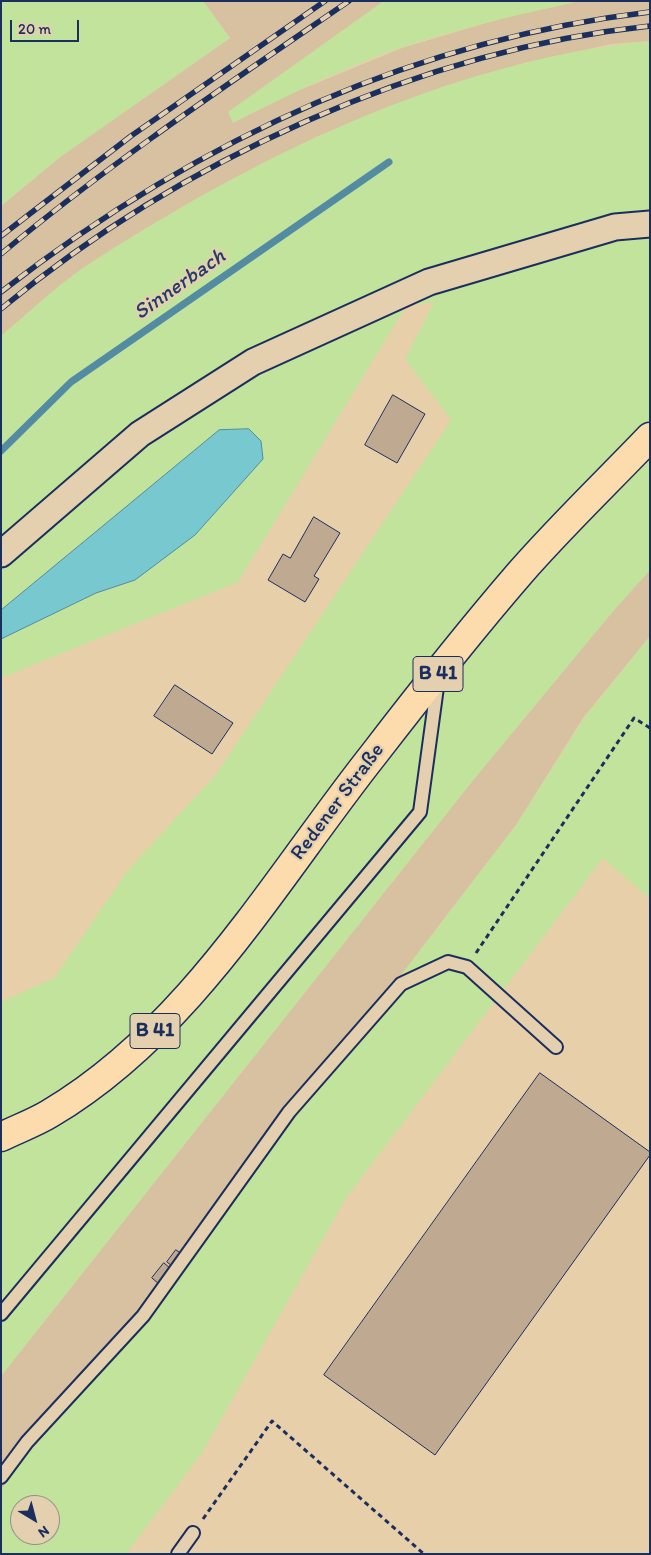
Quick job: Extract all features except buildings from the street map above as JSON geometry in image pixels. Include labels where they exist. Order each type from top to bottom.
[{"type":"main road","name":"Redener Straße","points":[[1,1137],[48,1115],[95,1084],[154,1032],[191,993],[244,927],[373,755],[520,573],[650,437]]},
{"type":"main road","name":"B 41","points":[[1,1143],[48,1115]]},
{"type":"street","points":[[1,554],[140,434],[253,362],[429,282],[615,227],[650,224]]},
{"type":"lane","points":[[1,1314],[420,812],[440,672]]},
{"type":"lane","points":[[1,1477],[27,1442],[143,1316],[289,1112],[401,984],[448,962],[467,967],[556,1047]]},
{"type":"lane","points":[[178,1554],[193,1534]]},
{"type":"path","points":[[467,967],[634,718],[650,728]]},
{"type":"path","points":[[193,1534],[272,1421],[424,1554]]},
{"type":"shaded area","points":[[203,1],[384,1],[229,112],[233,122],[295,92],[402,48],[506,17],[580,1],[650,1],[650,41],[612,44],[524,63],[424,94],[316,137],[229,181],[82,269],[1,336],[1,206],[60,157],[230,38]]},
{"type":"shaded area","points":[[650,570],[650,636],[583,718],[516,825],[290,1120],[198,1252],[146,1322],[30,1451],[1,1490],[1,1376],[474,779],[614,610]]},
{"type":"green space","points":[[1,1],[203,1],[230,38],[60,157],[1,206]]},
{"type":"green space","points":[[384,1],[580,1],[491,22],[403,47],[338,72],[233,123],[228,112]]},
{"type":"green space","points":[[650,41],[650,570],[614,610],[474,779],[1,1376],[1,1002],[54,978],[128,870],[217,773],[451,420],[405,359],[434,302],[406,306],[238,582],[1,678],[1,639],[96,593],[136,580],[219,430],[1,610],[1,336],[51,292],[83,268],[147,227],[283,153],[354,121],[426,93],[500,69],[575,52]]},
{"type":"green space","points":[[650,636],[650,899],[603,858],[346,1198],[202,1453],[126,1554],[1,1554],[1,1490],[30,1451],[146,1322],[198,1252],[290,1120],[516,825],[584,718]]},
{"type":"water","points":[[249,429],[261,441],[263,459],[195,535],[135,580],[96,593],[1,639],[1,610],[219,430]]},
{"type":"waterway","name":"Sinnerbach","points":[[1,451],[71,382],[389,162]]},
{"type":"railway","points":[[1,236],[131,136],[325,1]]},
{"type":"railway","points":[[1,254],[128,155],[349,1]]},
{"type":"railway","points":[[1,292],[74,238],[149,189],[227,146],[306,107],[388,74],[473,47],[560,26],[650,12]]},
{"type":"railway","points":[[1,309],[70,256],[145,206],[223,161],[306,121],[390,87],[476,60],[563,39],[650,26]]}]
